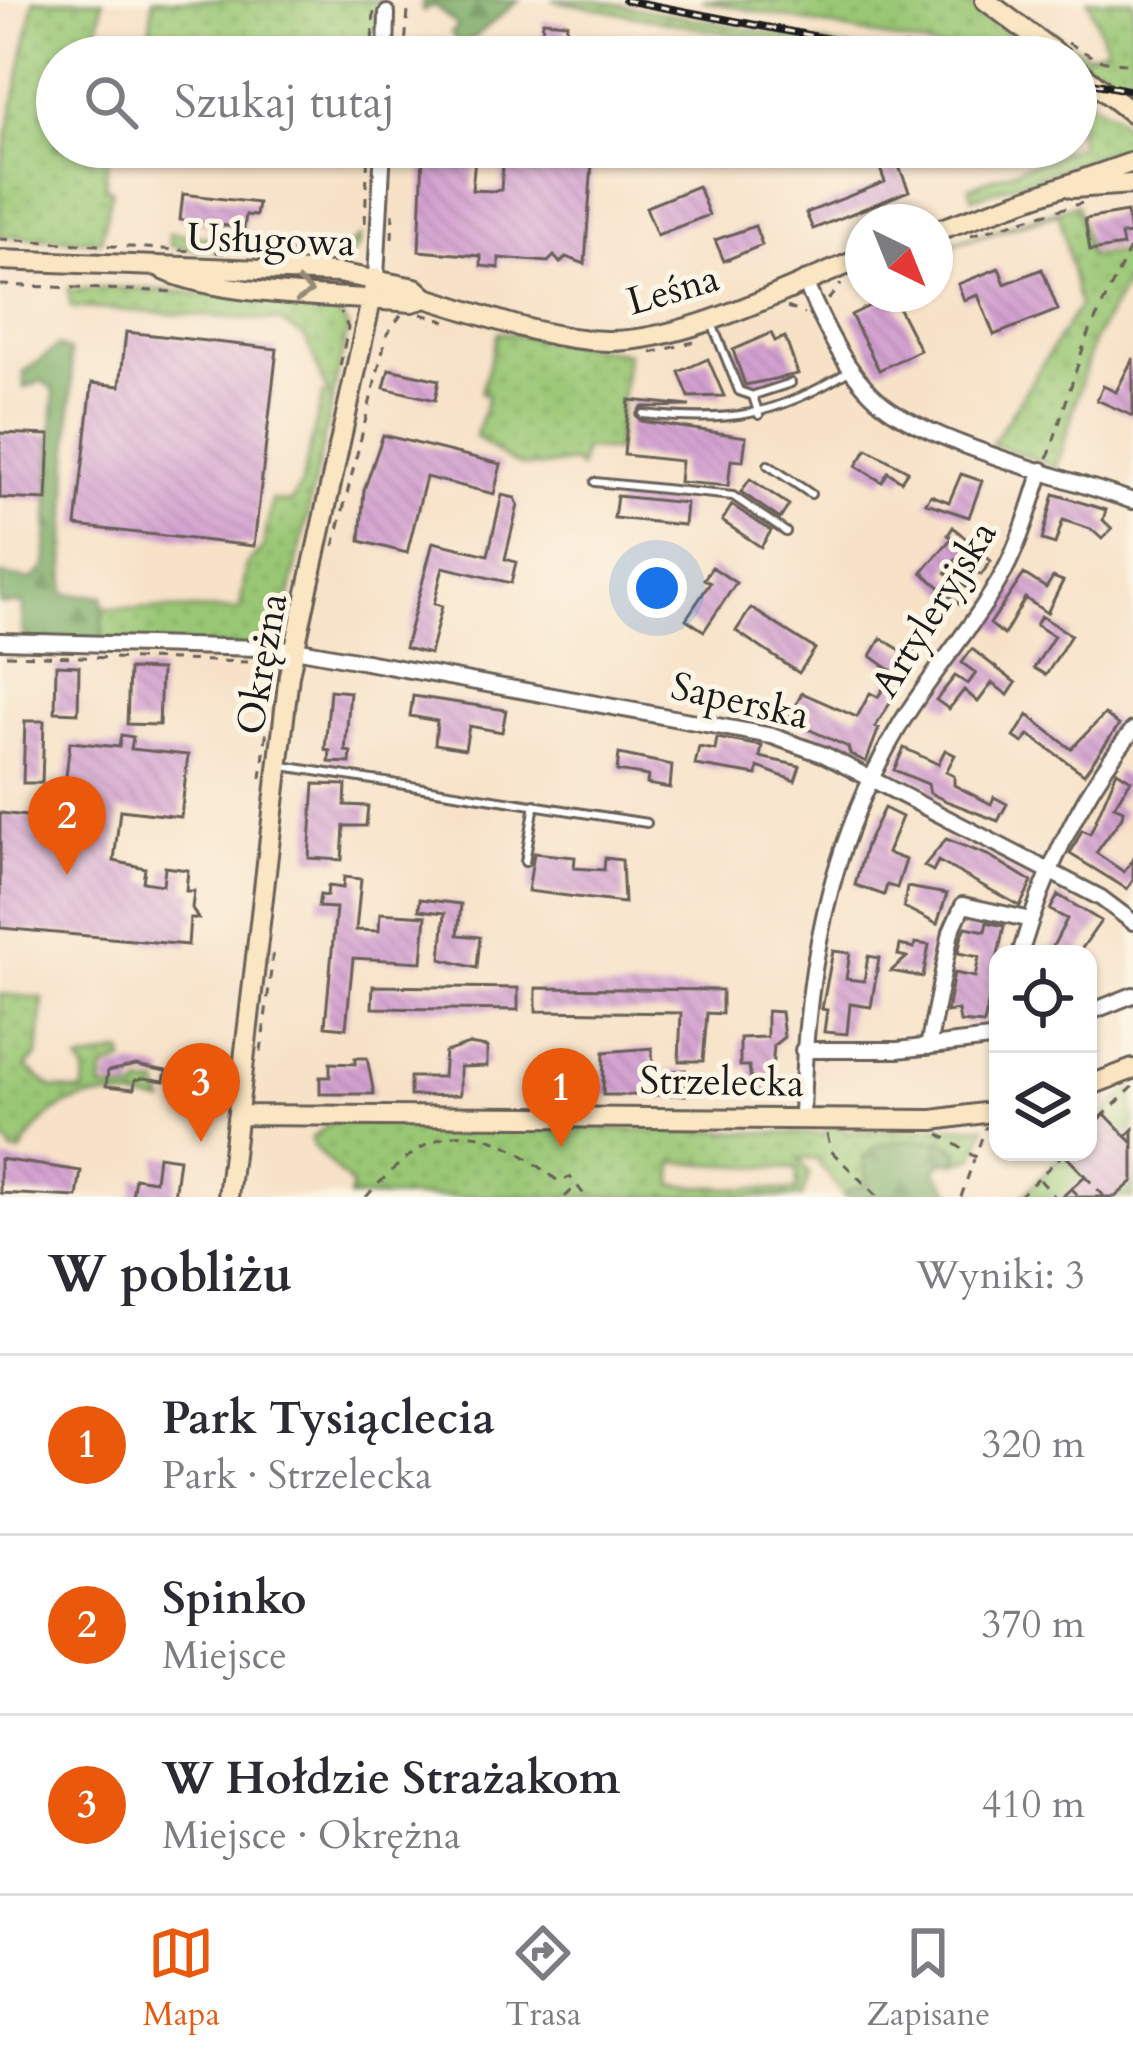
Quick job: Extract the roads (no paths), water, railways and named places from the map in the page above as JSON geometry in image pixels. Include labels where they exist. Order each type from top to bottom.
[{"type":"street","points":[[985,0],[1033,36]]},
{"type":"street","points":[[386,36],[387,14]]},
{"type":"street","points":[[1097,86],[1133,114]]},
{"type":"street","points":[[953,225],[1132,167]]},
{"type":"street","name":"Okrężna","points":[[228,1197],[295,649],[375,288],[382,168]]},
{"type":"street","name":"Usługowa","points":[[0,260],[164,270],[184,279],[234,287],[375,288]]},
{"type":"street","name":"Leśna","points":[[375,288],[607,341],[713,326],[845,265]]},
{"type":"street","points":[[804,280],[852,369],[905,419],[1133,501]]},
{"type":"street","name":"Artyleryjska","points":[[802,1115],[805,1003],[825,896],[872,778],[900,725],[1001,577],[1020,540],[1042,470]]},
{"type":"street","name":"Saperska","points":[[0,641],[295,649],[772,736],[872,778],[1101,898],[1133,922]]},
{"type":"street","points":[[1023,945],[1050,872],[1092,786],[1133,730]]},
{"type":"street","points":[[928,1047],[941,971],[962,905],[1031,920]]},
{"type":"street","points":[[1097,1009],[1133,995]]},
{"type":"street","points":[[803,1050],[928,1047],[989,1039]]},
{"type":"street","points":[[1097,1083],[1133,1069]]},
{"type":"street","name":"Strzelecka","points":[[238,1115],[989,1119]]},
{"type":"lane","points":[[713,326],[739,391],[753,396],[791,383]]},
{"type":"lane","points":[[643,415],[714,420],[759,415],[852,369]]},
{"type":"lane","points":[[753,396],[759,415]]},
{"type":"lane","points":[[768,465],[811,494]]},
{"type":"lane","points":[[595,482],[733,496],[786,532]]},
{"type":"lane","points":[[278,765],[647,823]]},
{"type":"lane","points":[[525,862],[535,804]]},
{"type":"railway","points":[[625,0],[813,36]]},
{"type":"railway","points":[[1097,84],[1133,91]]},
{"type":"place","name":"Spinko","points":[[67,875]]},
{"type":"place","name":"W Hołdzie Strażakom","points":[[201,1142]]},
{"type":"place","name":"Park Tysiąclecia","points":[[561,1147]]}]
